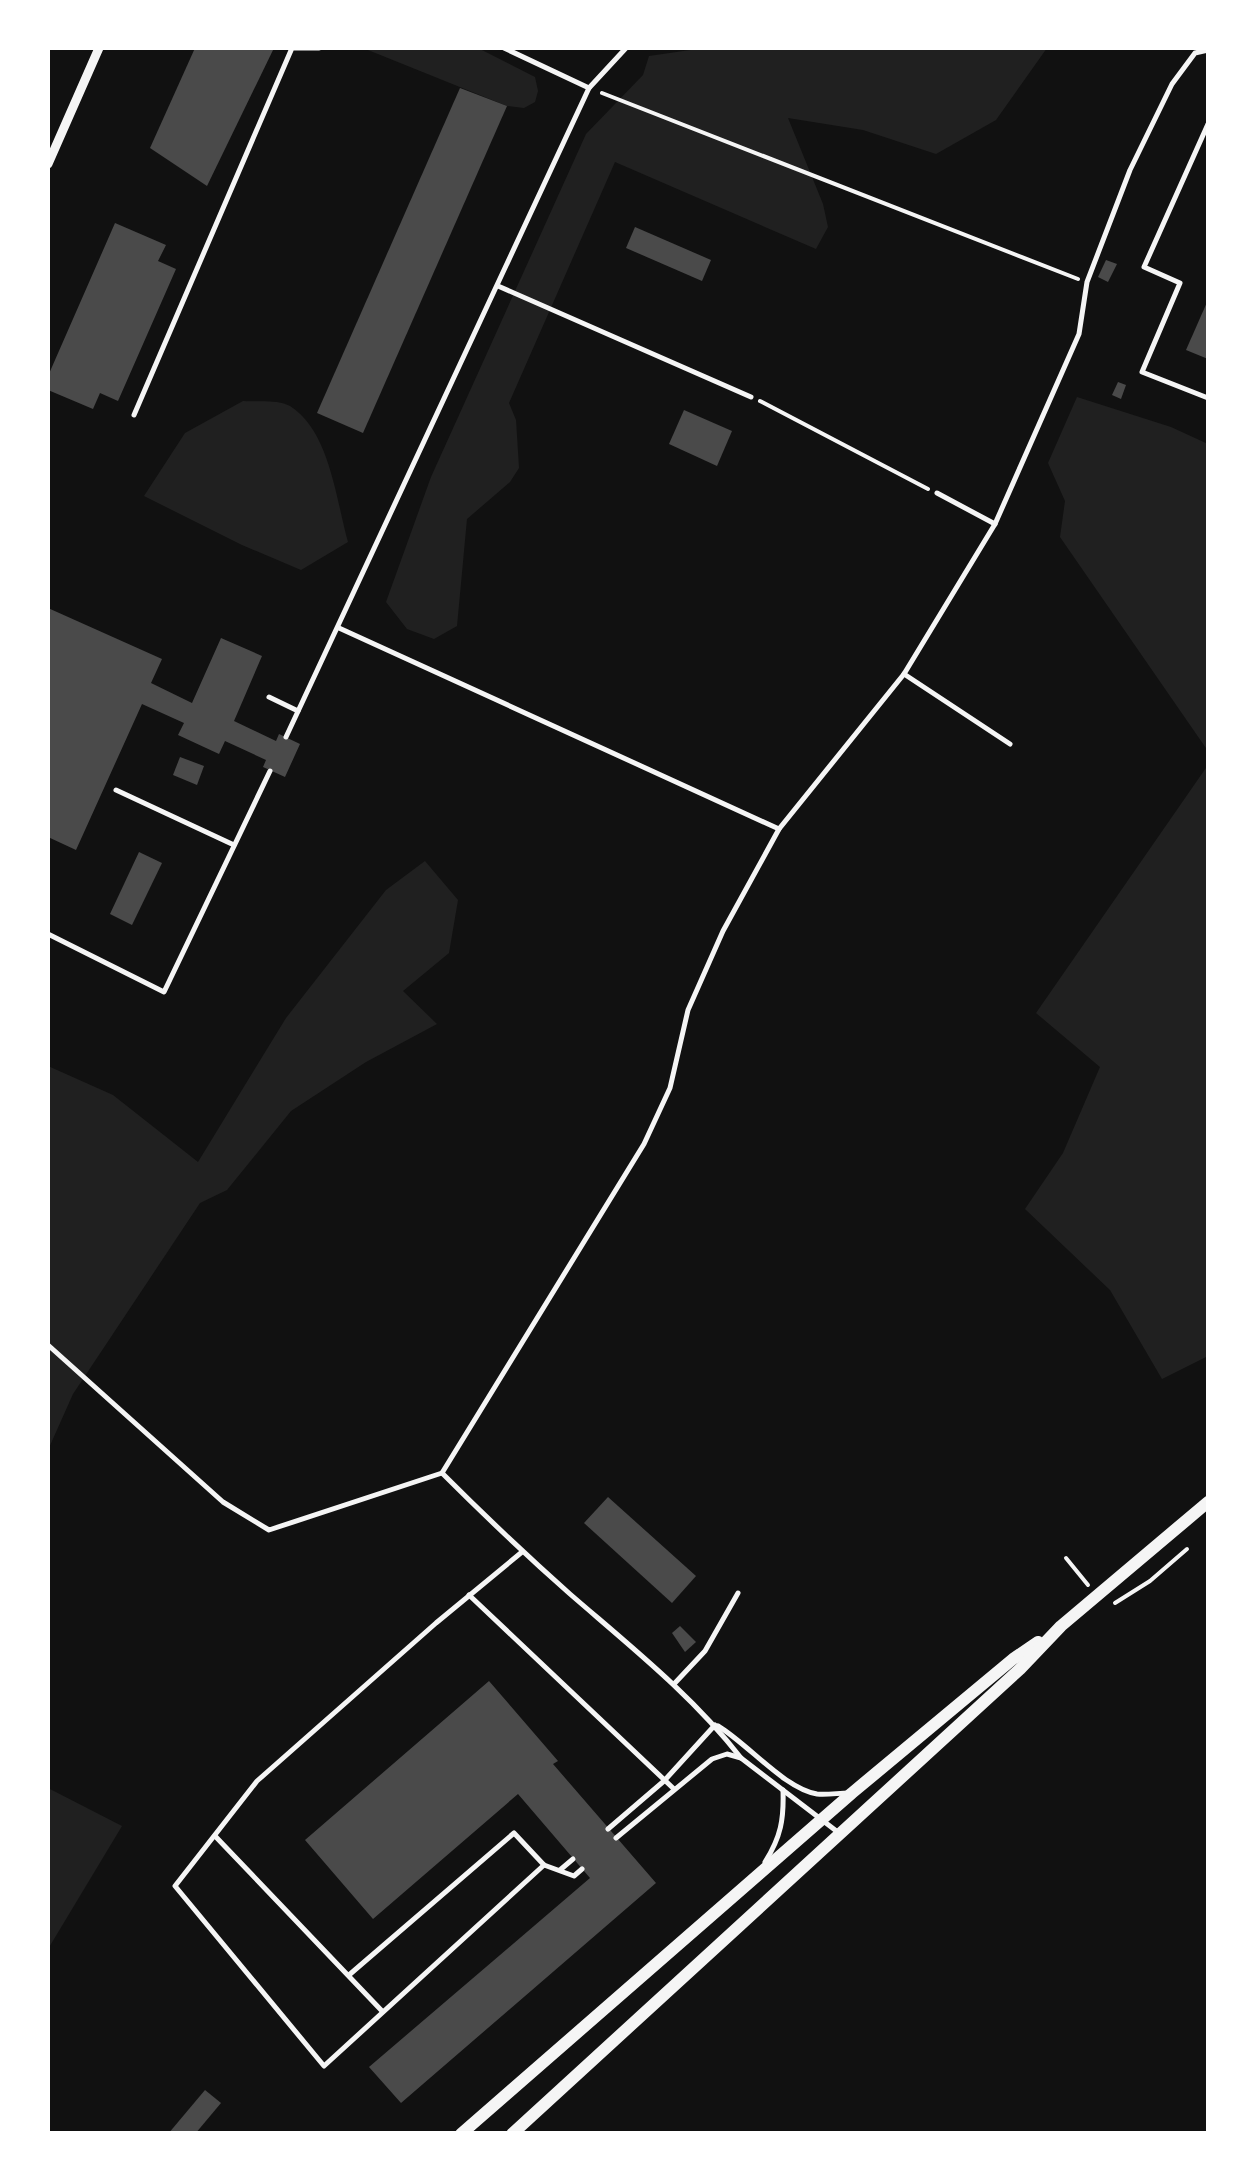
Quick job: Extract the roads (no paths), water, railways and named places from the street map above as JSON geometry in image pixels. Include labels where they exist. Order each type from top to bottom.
[{"type":"main road","points":[[461,2134],[852,1793],[1208,1502]]},
{"type":"main road","points":[[512,2134],[842,1835],[1061,1626]]},
{"type":"street","points":[[48,164],[99,48]]},
{"type":"lane","points":[[134,415],[292,48],[319,48]]},
{"type":"lane","points":[[504,48],[589,88]]},
{"type":"lane","points":[[286,737],[589,88],[626,48]]},
{"type":"lane","points":[[48,1345],[222,1502],[269,1530],[442,1473],[644,1144],[670,1088],[688,1010],[723,931],[779,829],[904,674],[995,524],[1079,334],[1087,282],[1130,170],[1172,84],[1195,53],[1208,50]]},
{"type":"lane","points":[[1208,124],[1144,267],[1180,283],[1142,372],[1208,398]]},
{"type":"lane","points":[[498,286],[751,397]]},
{"type":"lane","points":[[937,494],[995,524]]},
{"type":"lane","points":[[339,628],[779,829]]},
{"type":"lane","points":[[904,674],[1010,744]]},
{"type":"lane","points":[[269,698],[298,710]]},
{"type":"lane","points":[[48,934],[164,992],[270,771]]},
{"type":"lane","points":[[116,790],[234,845]]},
{"type":"lane","points":[[442,1473],[522,1552],[674,1684],[741,1758],[842,1835]]},
{"type":"lane","points":[[522,1552],[257,1780],[175,1886],[324,2066],[544,1865]]},
{"type":"lane","points":[[674,1684],[705,1651],[738,1593]]},
{"type":"lane","points":[[469,1595],[674,1789]]},
{"type":"lane","points":[[608,1828],[664,1780],[715,1725]]},
{"type":"lane","points":[[715,1725],[742,1741],[790,1784],[815,1794],[852,1793]]},
{"type":"lane","points":[[616,1838],[712,1759],[727,1754],[741,1758]]},
{"type":"lane","points":[[755,1878],[777,1844],[784,1822],[782,1790]]},
{"type":"lane","points":[[349,1975],[514,1834],[544,1865],[574,1876],[582,1869]]},
{"type":"lane","points":[[215,1836],[383,2012]]},
{"type":"lane","points":[[560,1870],[573,1859]]}]
